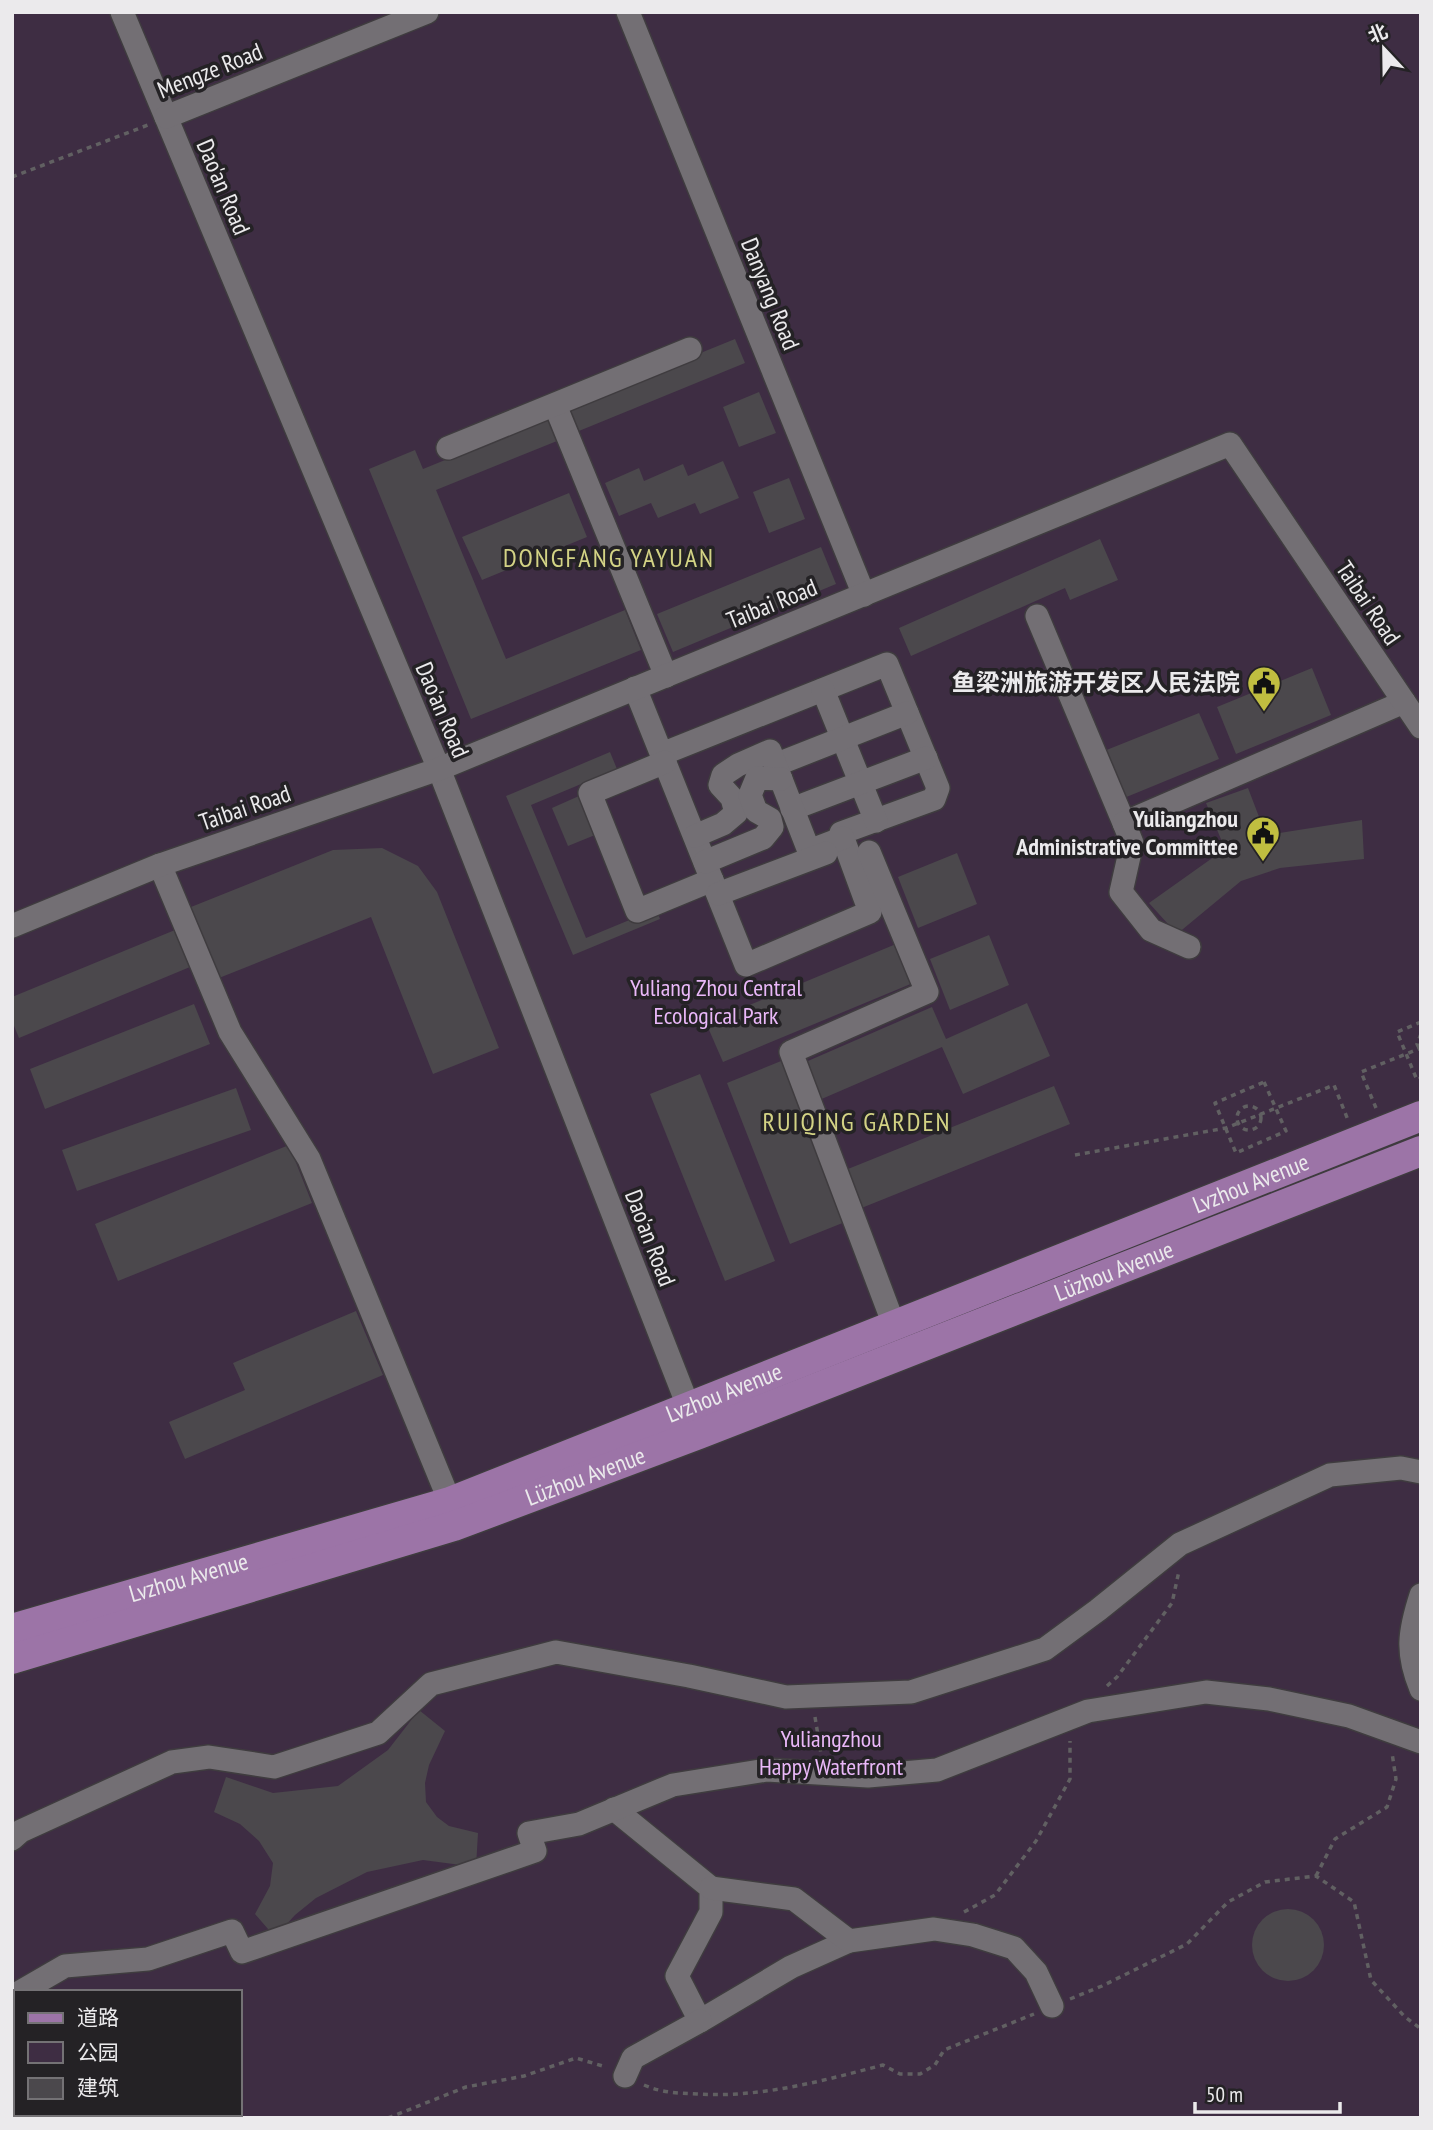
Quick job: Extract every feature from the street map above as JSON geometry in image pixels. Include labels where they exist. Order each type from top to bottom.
[{"type":"main road","name":"Lvzhou Avenue","points":[[12,1629],[450,1502],[693,1421],[894,1325],[1421,1116]]},
{"type":"main road","name":"Lüzhou Avenue","points":[[12,1659],[454,1526],[693,1421],[1421,1151]]},
{"type":"street","name":"Dao'an Road","points":[[122,12],[439,769],[693,1421]]},
{"type":"street","name":"Mengze Road","points":[[166,117],[427,12]]},
{"type":"street","name":"Danyang Road","points":[[628,12],[864,595]]},
{"type":"street","points":[[448,448],[690,349]]},
{"type":"street","points":[[555,405],[666,676]]},
{"type":"street","name":"Taibai Road","points":[[12,926],[160,865],[439,769],[1230,444],[1421,727]]},
{"type":"street","points":[[1037,616],[1132,843],[1121,891],[1151,930],[1189,947]]},
{"type":"street","points":[[635,688],[664,758],[695,836],[712,879],[746,965],[870,912],[841,833],[934,799],[938,788],[887,664],[757,716],[664,758],[590,793],[638,911],[712,879],[844,842]]},
{"type":"street","points":[[823,690],[876,821]]},
{"type":"street","points":[[1124,823],[1404,702]]},
{"type":"street","points":[[712,879],[763,838],[772,827],[770,818],[756,811],[750,795],[757,778],[775,765],[908,713]]},
{"type":"street","points":[[757,716],[809,851],[844,842]]},
{"type":"street","points":[[792,809],[926,758]]},
{"type":"street","points":[[695,836],[723,824],[736,813],[732,798],[720,785],[723,775],[738,765],[775,765]]},
{"type":"street","points":[[869,852],[926,992],[791,1052],[894,1325]]},
{"type":"street","points":[[160,865],[230,1032],[309,1159],[450,1502]]},
{"type":"street","points":[[12,1839],[22,1831],[172,1762],[209,1757],[274,1767],[377,1733],[431,1684],[556,1652],[786,1697],[911,1692],[1045,1649],[1098,1611],[1180,1544],[1330,1475],[1401,1468],[1421,1472]]},
{"type":"street","points":[[1421,1595],[1410,1627],[1412,1667],[1421,1689]]},
{"type":"street","points":[[23,1990],[65,1966],[148,1959],[232,1931],[242,1952],[536,1851],[529,1833],[579,1824],[673,1784],[767,1770],[868,1776],[937,1770],[1088,1711],[1206,1692],[1282,1702],[1349,1716],[1421,1742]]},
{"type":"street","points":[[614,1809],[711,1888],[794,1899],[849,1941]]},
{"type":"street","points":[[700,2021],[677,1976],[711,1912],[711,1888]]},
{"type":"street","points":[[625,2076],[633,2058],[791,1967],[849,1941],[934,1928],[973,1935],[1014,1948],[1036,1972],[1052,2006]]},
{"type":"path","name":"Mengze Road","points":[[12,177],[166,117]]},
{"type":"path","points":[[1421,1022],[1397,1032],[1417,1080],[1421,1079]]},
{"type":"path","points":[[1385,1130],[1362,1072],[1420,1049],[1418,1040],[1421,1034]]},
{"type":"path","points":[[1264,1082],[1286,1131],[1236,1153],[1226,1128],[1215,1103],[1264,1082]]},
{"type":"path","points":[[1074,1155],[1226,1128],[1334,1085],[1356,1141]]},
{"type":"path","points":[[1244,1107],[1252,1107],[1260,1115],[1258,1126],[1251,1130],[1243,1129],[1238,1124],[1238,1112],[1244,1107]]},
{"type":"path","points":[[1098,1694],[1116,1677],[1172,1602],[1179,1577],[1180,1544]]},
{"type":"path","points":[[812,1696],[824,1774]]},
{"type":"path","points":[[934,1928],[995,1895],[1036,1841],[1070,1779],[1070,1718]]},
{"type":"path","points":[[1316,1876],[1335,1839],[1387,1808],[1396,1779],[1388,1731]]},
{"type":"path","points":[[388,2118],[466,2087],[524,2076],[576,2058],[605,2067],[660,2092],[725,2096],[809,2085],[883,2065],[900,2074],[920,2074],[935,2065],[944,2050],[1102,1986],[1187,1944],[1228,1902],[1265,1882],[1316,1876],[1354,1902],[1371,1980],[1405,2017],[1421,2029]]},
{"type":"green space","name":"Yuliang Zhou Central Ecological Park","points":[[12,12],[1421,12],[1421,2118],[12,2118]]},
{"type":"building","points":[[735,339],[745,363],[574,433],[565,408]]},
{"type":"building","points":[[759,392],[776,433],[739,447],[723,407]]},
{"type":"building","points":[[553,416],[562,439],[436,490],[506,659],[625,610],[641,650],[471,719],[369,469],[415,450],[423,469]]},
{"type":"building","points":[[723,461],[739,498],[700,514],[695,503],[658,518],[651,503],[619,516],[605,483],[639,468],[644,481],[683,464],[688,476]]},
{"type":"building","points":[[789,478],[805,519],[769,533],[753,492]]},
{"type":"building","points":[[569,493],[587,537],[482,580],[462,537]]},
{"type":"building","points":[[1100,539],[1118,580],[1070,600],[1065,588],[911,656],[899,628]]},
{"type":"building","points":[[821,547],[836,584],[673,652],[657,614]]},
{"type":"building","points":[[1312,668],[1331,715],[1236,754],[1217,707]]},
{"type":"building","points":[[1199,713],[1219,759],[1124,798],[1104,751]]},
{"type":"building","points":[[610,752],[617,769],[531,805],[586,938],[656,909],[660,919],[573,955],[506,796]]},
{"type":"building","name":"Yuliangzhou Administrative Committee","points":[[1248,788],[1266,835],[1362,820],[1364,859],[1280,868],[1241,881],[1177,934],[1149,903],[1225,849],[1206,803]]},
{"type":"building","points":[[579,796],[595,835],[568,846],[552,808]]},
{"type":"building","points":[[382,848],[418,866],[437,892],[499,1048],[433,1074],[371,917],[214,980],[186,909],[333,850]]},
{"type":"building","points":[[957,853],[977,904],[918,928],[898,877]]},
{"type":"building","points":[[175,930],[190,967],[19,1038],[12,1021],[12,997]]},
{"type":"building","points":[[989,935],[1009,985],[950,1010],[930,959]]},
{"type":"building","points":[[896,944],[913,983],[723,1062],[706,1023]]},
{"type":"building","points":[[1027,1003],[1050,1056],[963,1094],[942,1047],[817,1101],[801,1064],[932,1007],[946,1039]]},
{"type":"building","points":[[194,1004],[210,1044],[45,1109],[30,1069]]},
{"type":"building","points":[[786,1059],[850,1220],[790,1244],[727,1083]]},
{"type":"building","points":[[700,1074],[775,1261],[725,1281],[650,1094]]},
{"type":"building","points":[[1054,1086],[1070,1124],[859,1209],[843,1171]]},
{"type":"building","points":[[236,1088],[251,1130],[77,1191],[62,1150]]},
{"type":"building","points":[[289,1145],[312,1203],[118,1281],[95,1224]]},
{"type":"building","points":[[356,1311],[383,1375],[185,1459],[169,1422],[245,1390],[233,1363]]},
{"type":"building","points":[[419,1710],[445,1731],[429,1765],[425,1783],[426,1802],[437,1817],[449,1826],[478,1833],[476,1867],[423,1860],[367,1872],[316,1898],[295,1915],[275,1937],[255,1914],[270,1886],[273,1863],[259,1841],[240,1824],[214,1812],[226,1777],[273,1793],[338,1786],[388,1750]]},
{"type":"building","points":[[1288,1909],[1302,1912],[1314,1919],[1321,1931],[1324,1945],[1321,1959],[1314,1971],[1302,1978],[1288,1981],[1274,1978],[1262,1971],[1255,1959],[1252,1945],[1255,1931],[1262,1919],[1274,1912]]},
{"type":"place","name":"鱼梁洲旅游开发区人民法院","points":[[1264,713]]},
{"type":"place","name":"Yuliangzhou Administrative Committee","points":[[1263,863]]},
{"type":"district","name":"DONGFANG YAYUAN","points":[[609,558]]},
{"type":"district","name":"RUIQING GARDEN","points":[[857,1122]]},
{"type":"park label","name":"Yuliangzhou Happy Waterfront","points":[[831,1753]]}]
